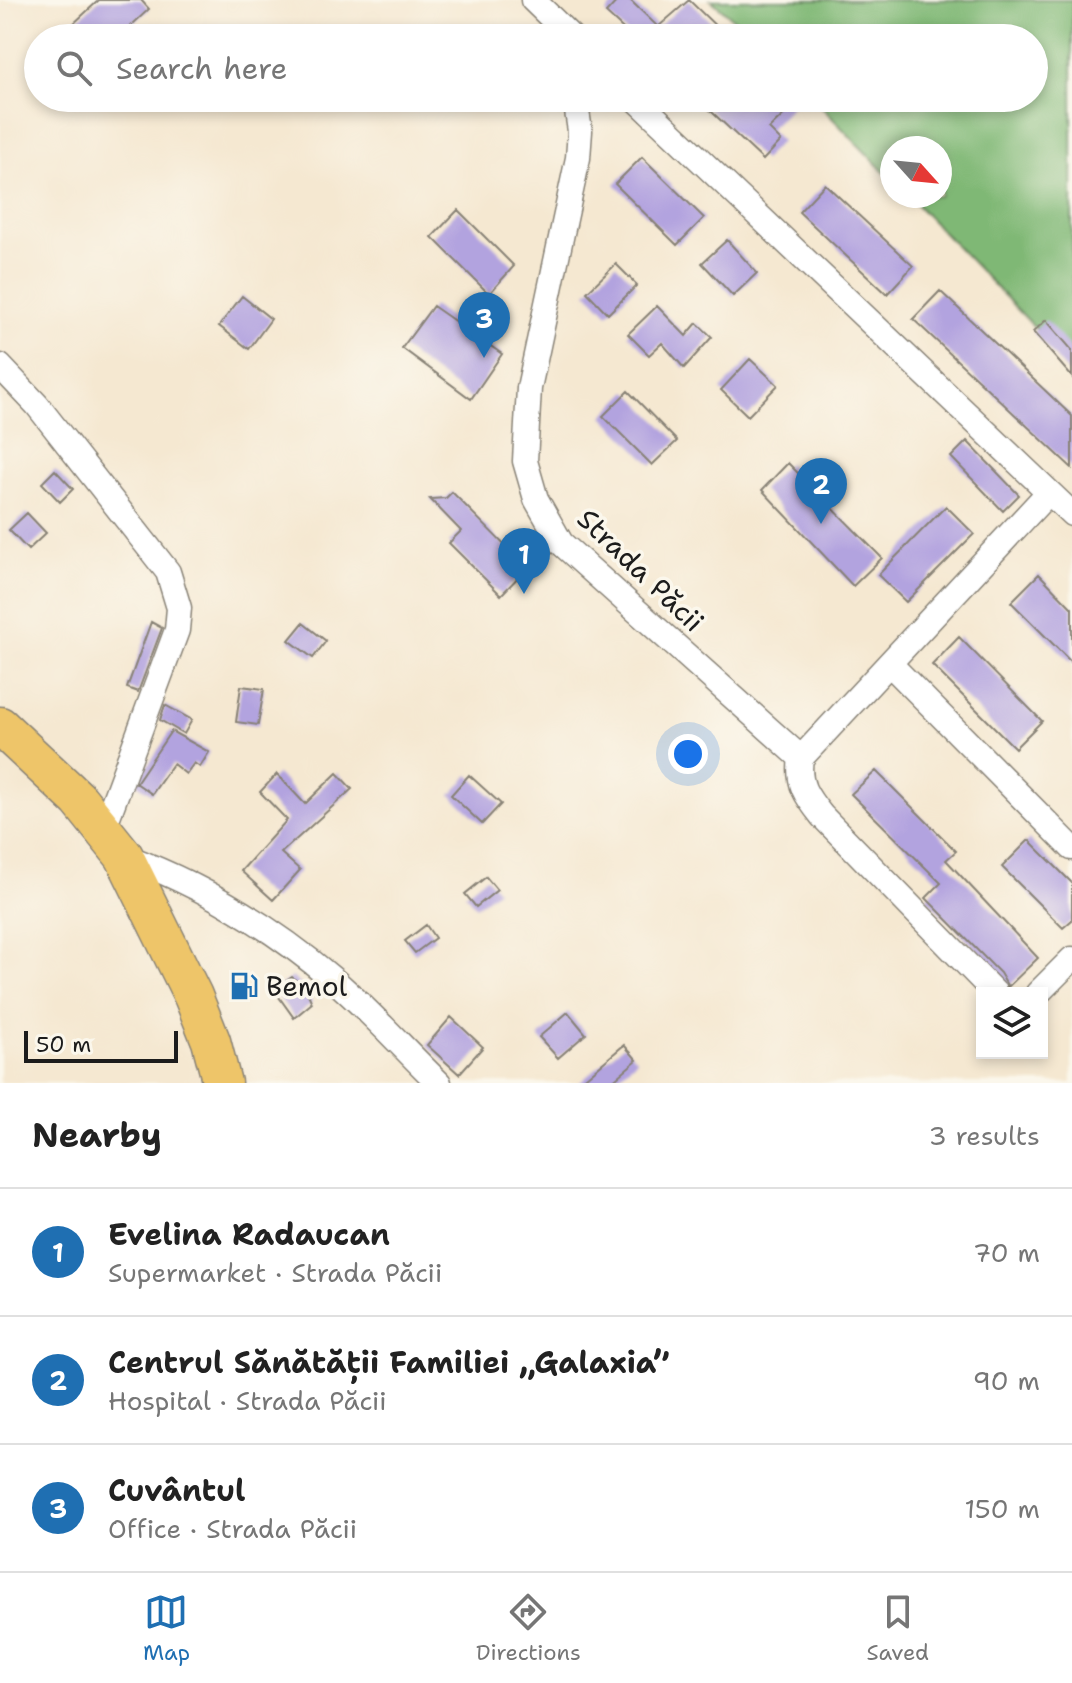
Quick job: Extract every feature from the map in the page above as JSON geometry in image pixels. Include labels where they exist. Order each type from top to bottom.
[{"type":"main road","points":[[0,726],[55,775],[114,843],[193,996],[211,1041],[222,1083]]},
{"type":"street","points":[[538,5],[547,24]]},
{"type":"street","points":[[538,5],[558,24]]},
{"type":"street","name":"Strada Păcii","points":[[577,112],[580,131],[578,158],[529,388],[525,461],[536,499],[561,543],[801,758]]},
{"type":"street","points":[[650,112],[1072,514]]},
{"type":"street","points":[[0,366],[37,405],[126,517],[168,572],[176,591],[179,608],[177,630],[114,843],[202,888],[267,930],[334,981],[439,1083]]},
{"type":"street","points":[[989,987],[822,816],[803,792],[799,774],[801,758],[1049,492]]},
{"type":"street","points":[[890,664],[1072,848]]},
{"type":"street","points":[[1044,987],[1072,959]]},
{"type":"green space","points":[[711,0],[1072,0],[1072,366],[920,208],[952,208],[952,136],[880,136],[880,168],[826,112],[1048,112],[1048,24],[739,24]]},
{"type":"building","points":[[99,0],[141,0],[149,9],[133,24],[73,24]]},
{"type":"building","points":[[618,0],[630,0],[655,24],[618,24],[606,13]]},
{"type":"building","points":[[689,0],[714,24],[661,24]]},
{"type":"building","points":[[712,112],[787,112],[769,129],[781,141],[763,160]]},
{"type":"building","points":[[642,157],[704,218],[677,245],[615,184]]},
{"type":"building","points":[[825,184],[913,266],[887,294],[799,212]]},
{"type":"building","points":[[458,210],[514,266],[489,294],[432,237]]},
{"type":"building","points":[[727,240],[757,273],[733,296],[702,263]]},
{"type":"building","points":[[616,264],[637,285],[608,314],[587,292]]},
{"type":"building","points":[[940,291],[1072,416],[1072,468],[913,319]]},
{"type":"building","points":[[242,296],[271,319],[249,349],[219,326]]},
{"type":"building","points":[[433,306],[502,354],[471,399],[402,348]]},
{"type":"building","points":[[657,306],[686,336],[697,323],[712,337],[684,368],[662,343],[649,355],[628,334]]},
{"type":"building","points":[[1046,320],[1072,350],[1072,377],[1033,332]]},
{"type":"building","points":[[750,359],[778,385],[748,416],[721,390]]},
{"type":"building","points":[[628,391],[677,441],[652,465],[603,416]]},
{"type":"building","points":[[967,441],[1019,495],[1003,511],[951,457]]},
{"type":"building","points":[[788,463],[882,558],[853,586],[762,490]]},
{"type":"building","points":[[55,470],[73,489],[60,502],[42,483]]},
{"type":"building","points":[[452,492],[527,568],[501,595],[449,543],[461,531],[430,499],[446,498]]},
{"type":"building","points":[[946,506],[974,534],[906,602],[878,575]]},
{"type":"building","points":[[27,513],[46,533],[28,550],[9,530]]},
{"type":"building","points":[[1039,574],[1072,608],[1072,663],[1011,602]]},
{"type":"building","points":[[151,622],[162,628],[138,692],[127,688]]},
{"type":"building","points":[[303,623],[326,641],[313,658],[289,640]]},
{"type":"building","points":[[959,637],[1042,721],[1015,748],[932,665]]},
{"type":"building","points":[[241,686],[264,689],[258,725],[236,722]]},
{"type":"building","points":[[165,705],[192,720],[184,734],[160,720]]},
{"type":"building","points":[[171,731],[209,752],[200,767],[194,763],[186,774],[173,764],[152,794],[136,783]]},
{"type":"building","points":[[876,771],[956,851],[946,860],[1038,958],[1008,987],[1000,973],[926,898],[941,883],[851,794]]},
{"type":"building","points":[[337,773],[352,789],[281,853],[300,870],[273,900],[241,871],[287,820],[260,792],[277,774],[305,804]]},
{"type":"building","points":[[469,775],[501,804],[482,824],[451,795]]},
{"type":"building","points":[[1029,840],[1072,883],[1072,920],[1063,928],[1002,867]]},
{"type":"building","points":[[486,877],[497,890],[476,907],[465,894]]},
{"type":"building","points":[[426,925],[435,938],[415,953],[405,941]]},
{"type":"building","points":[[292,977],[306,989],[312,1003],[294,1018],[274,990]]},
{"type":"building","points":[[568,1012],[586,1034],[558,1058],[539,1037]]},
{"type":"building","points":[[451,1017],[483,1047],[459,1074],[427,1045]]},
{"type":"building","points":[[624,1045],[637,1060],[610,1083],[579,1083]]},
{"type":"place","name":"Cuvântul","points":[[484,358]]},
{"type":"place","name":"Centrul Sănătății Familiei „Galaxia”","points":[[821,524]]},
{"type":"place","name":"Evelina Radaucan","points":[[524,594]]},
{"type":"place","name":"Bemol","points":[[244,986]]}]
